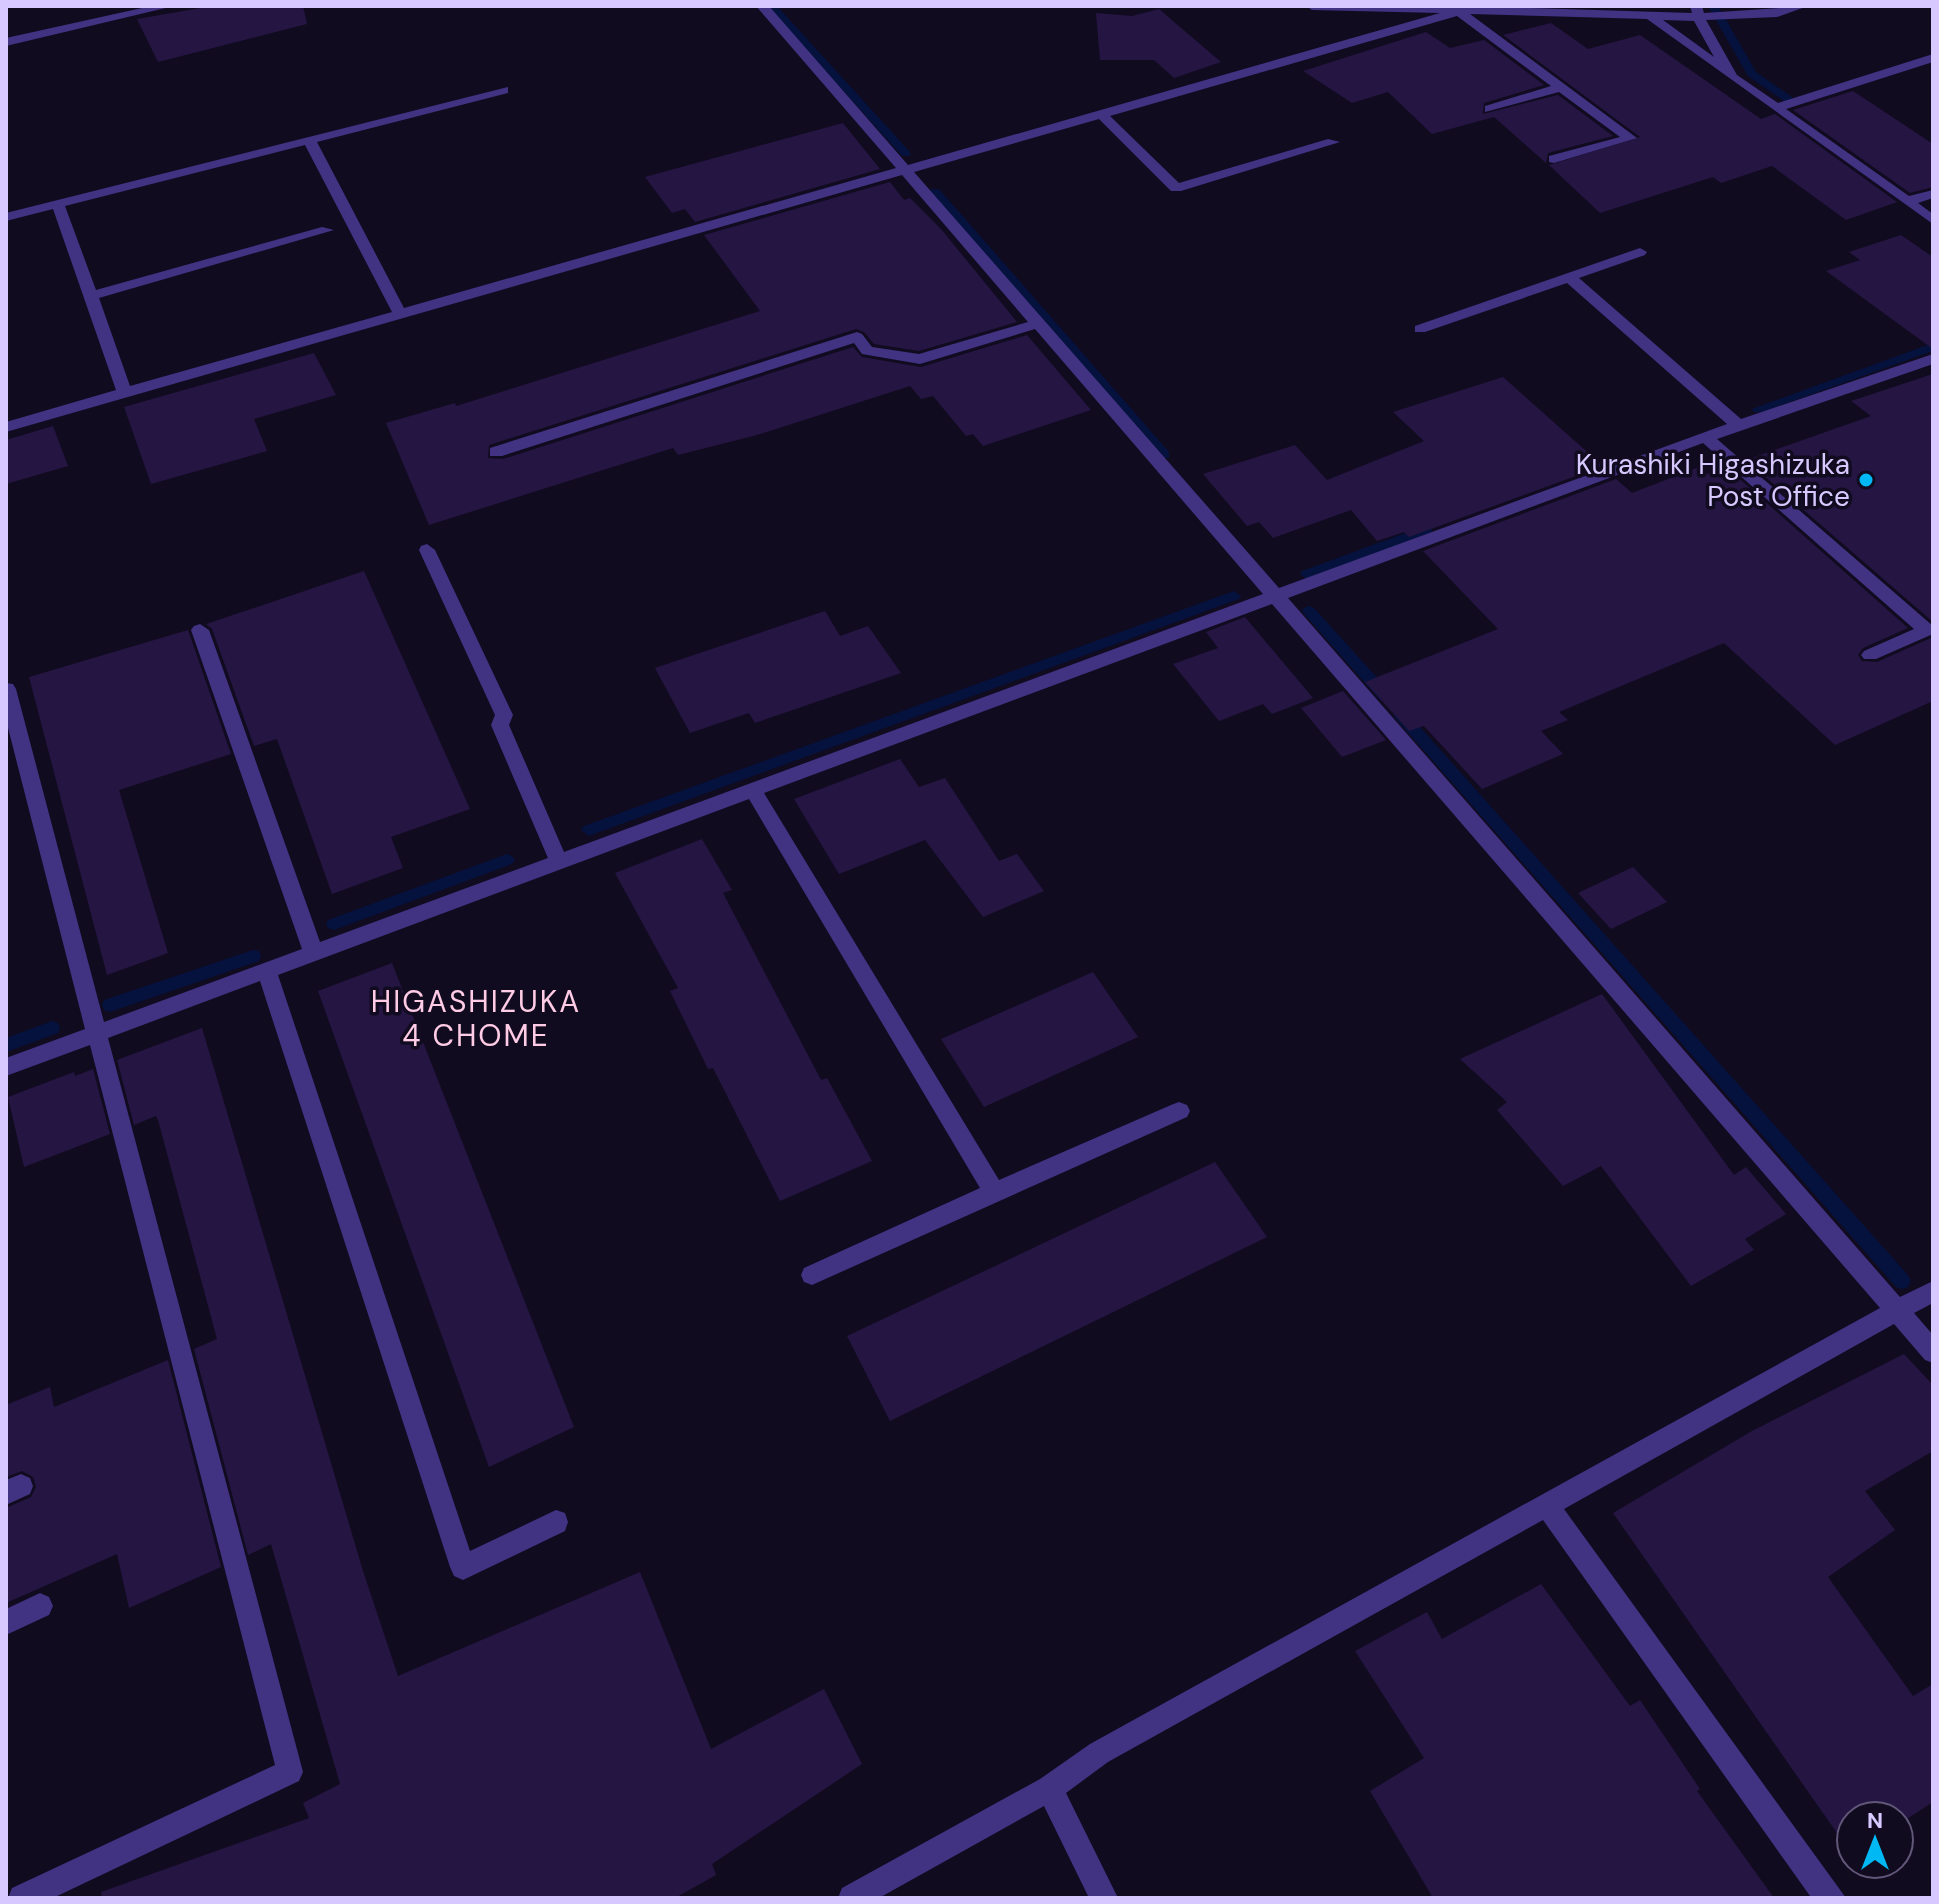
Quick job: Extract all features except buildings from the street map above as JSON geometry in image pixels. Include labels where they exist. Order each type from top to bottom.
[{"type":"street","points":[[6,42],[168,6]]},
{"type":"street","points":[[762,6],[1933,1352]]},
{"type":"street","points":[[1312,6],[1649,15],[1777,13],[1802,6]]},
{"type":"street","points":[[1464,11],[1630,138],[1554,159]]},
{"type":"street","points":[[6,427],[1464,11]]},
{"type":"street","points":[[1700,12],[1732,77]]},
{"type":"street","points":[[1649,15],[1933,220]]},
{"type":"street","points":[[1777,108],[1933,58]]},
{"type":"street","points":[[1490,109],[1560,87]]},
{"type":"street","points":[[6,217],[503,90]]},
{"type":"street","points":[[1101,114],[1176,188],[1333,142]]},
{"type":"street","points":[[309,140],[400,314]]},
{"type":"street","points":[[1908,201],[1933,194]]},
{"type":"street","points":[[58,205],[125,393]]},
{"type":"street","points":[[90,296],[327,230]]},
{"type":"street","points":[[1420,329],[1640,252]]},
{"type":"street","points":[[1569,277],[1738,425]]},
{"type":"street","points":[[496,452],[857,337],[867,351],[920,359],[1036,324]]},
{"type":"street","points":[[6,1067],[1705,437],[1933,359]]},
{"type":"street","points":[[1705,437],[1927,630],[1870,655]]},
{"type":"street","points":[[427,550],[504,715],[500,725],[560,864]]},
{"type":"street","points":[[200,630],[314,954]]},
{"type":"street","points":[[7,689],[290,1772],[22,1898]]},
{"type":"street","points":[[754,792],[994,1192]]},
{"type":"street","points":[[267,972],[463,1567],[556,1522]]},
{"type":"street","points":[[812,1275],[1179,1111]]},
{"type":"street","points":[[852,1898],[1049,1788],[1099,1753],[1933,1291]]},
{"type":"street","points":[[1547,1506],[1820,1886],[1832,1898]]},
{"type":"street","points":[[6,1622],[40,1606]]},
{"type":"street","points":[[1049,1788],[1104,1898]]},
{"type":"waterway","points":[[772,6],[906,154]]},
{"type":"waterway","points":[[1713,6],[1752,74],[1788,99]]},
{"type":"waterway","points":[[935,191],[1164,455]]},
{"type":"waterway","points":[[1758,409],[1933,347]]},
{"type":"waterway","points":[[1307,574],[1427,529]]},
{"type":"waterway","points":[[589,830],[1234,596]]},
{"type":"waterway","points":[[1309,611],[1385,696]]},
{"type":"waterway","points":[[1400,714],[1902,1281]]},
{"type":"waterway","points":[[334,924],[507,860]]},
{"type":"waterway","points":[[110,1005],[253,956]]},
{"type":"waterway","points":[[6,1045],[52,1028]]},
{"type":"place","name":"Kurashiki Higashizuka Post Office","points":[[1866,480]]},
{"type":"district","name":"HIGASHIZUKA 4 CHOME","points":[[476,1019]]}]
